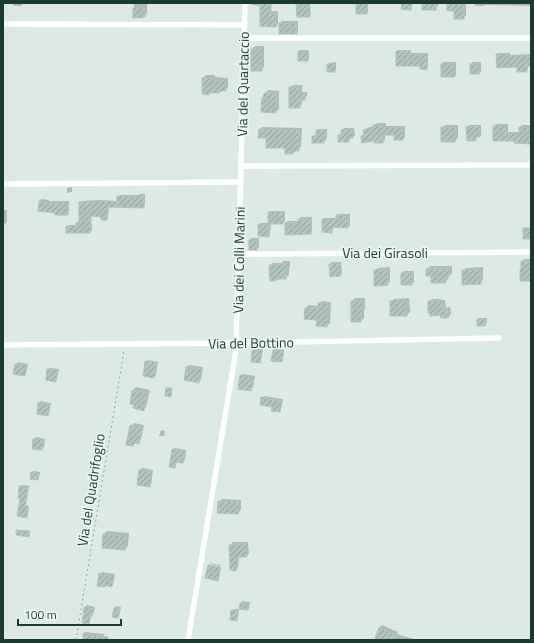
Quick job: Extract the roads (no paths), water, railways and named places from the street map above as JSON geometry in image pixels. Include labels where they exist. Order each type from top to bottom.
[{"type":"street","name":"Via del Quartaccio","points":[[241,166],[245,3]]},
{"type":"street","points":[[3,24],[244,25]]},
{"type":"street","points":[[244,38],[531,38]]},
{"type":"street","points":[[241,166],[531,165]]},
{"type":"street","name":"Via dei Colli Marini","points":[[188,640],[236,358],[241,166]]},
{"type":"street","points":[[3,184],[241,182]]},
{"type":"street","name":"Via dei Girasoli","points":[[239,254],[531,252]]},
{"type":"street","name":"Via del Bottino","points":[[3,346],[499,338]]}]
